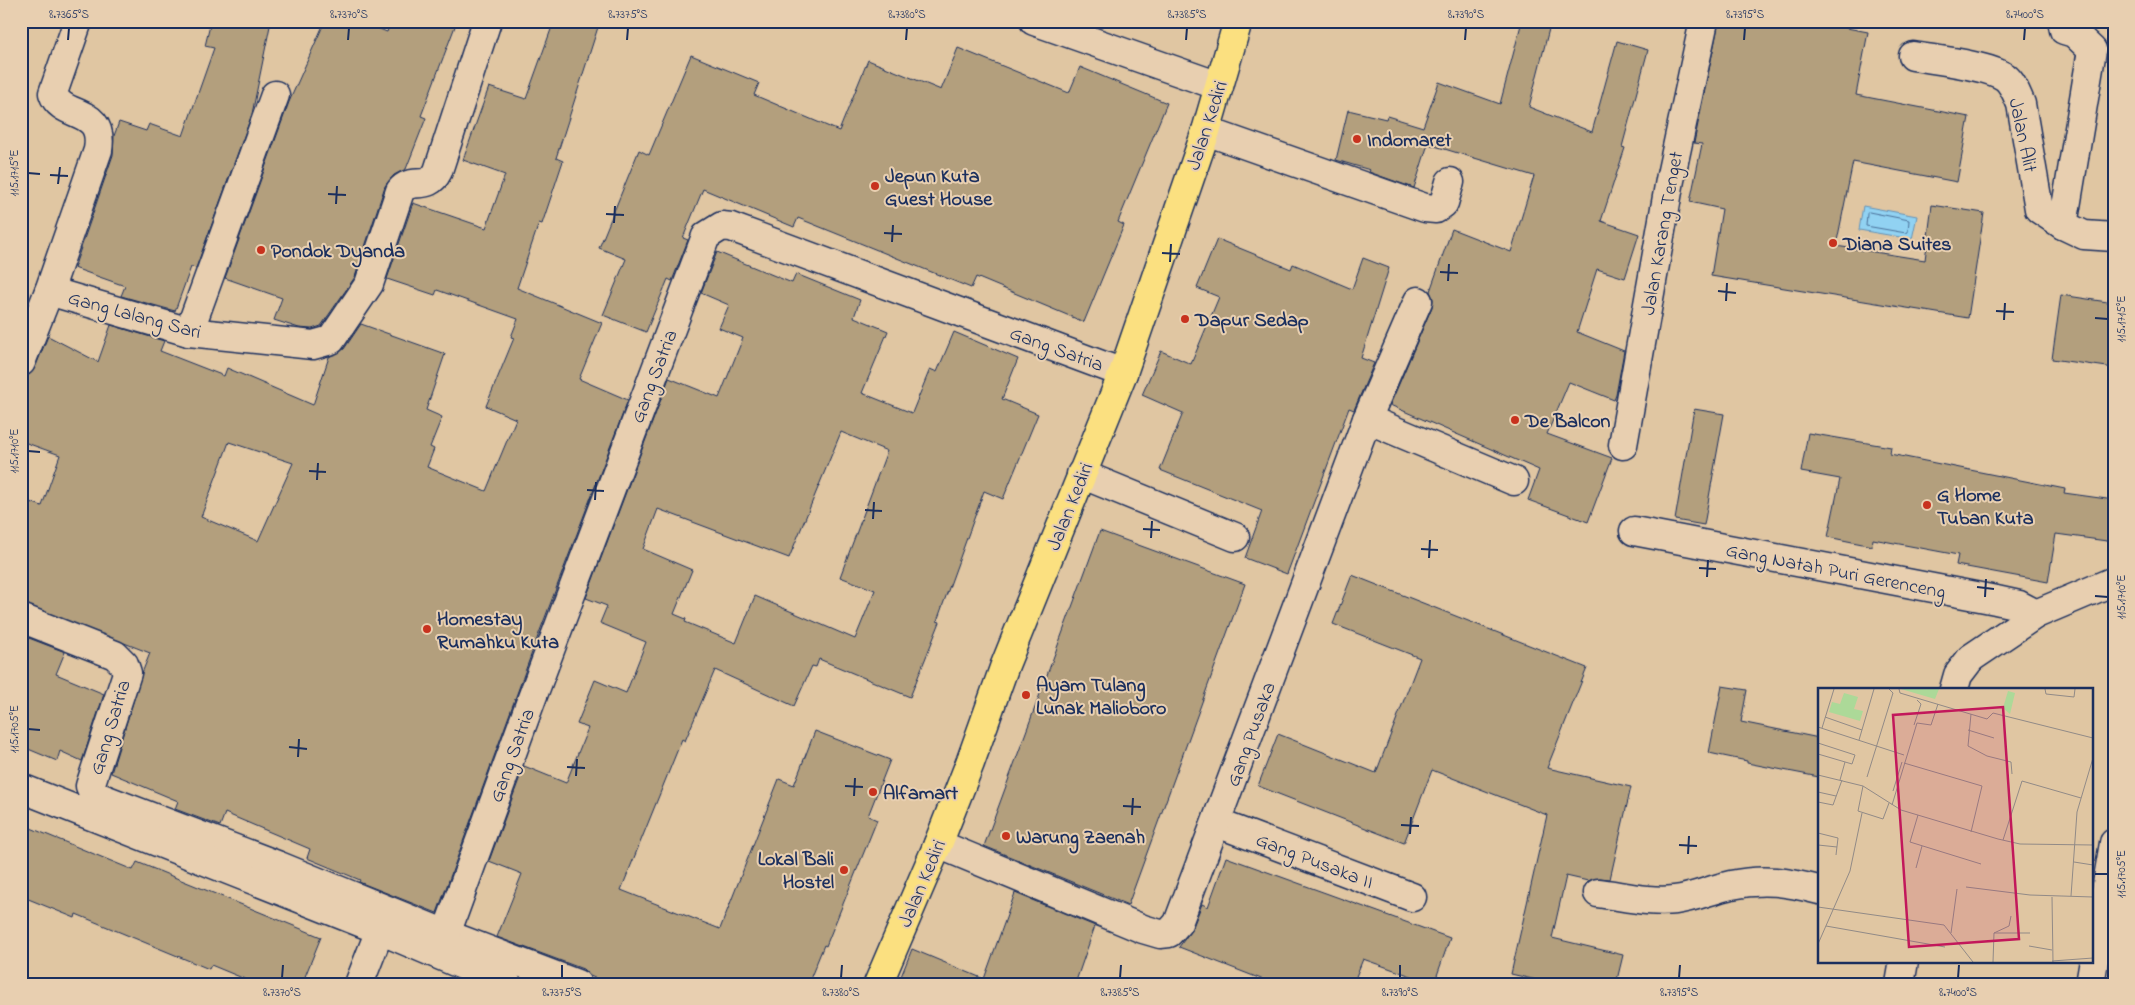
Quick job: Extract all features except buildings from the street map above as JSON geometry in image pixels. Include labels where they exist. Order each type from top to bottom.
[{"type":"main road","name":"Jalan Kediri","points":[[878,984],[938,844],[970,763],[1005,664],[1123,373],[1206,131],[1238,21]]},
{"type":"street","points":[[21,362],[49,291],[99,143],[98,130],[93,123],[58,101],[53,93],[78,21]]},
{"type":"street","name":"Gang Lalang Sari","points":[[49,291],[189,332],[313,346],[331,340],[369,284],[400,192],[408,184],[428,183],[434,179],[438,171],[486,21]]},
{"type":"street","points":[[1034,21],[1219,86]]},
{"type":"street","name":"Jalan Karang Tenget","points":[[1623,445],[1670,180],[1704,21]]},
{"type":"street","points":[[2062,21],[2064,30],[2074,33],[2092,50],[2063,225]]},
{"type":"street","name":"Jalan Alit","points":[[1913,56],[1989,70],[2006,78],[2015,89],[2021,104],[2039,209],[2063,225],[2084,235],[2114,237]]},
{"type":"street","points":[[189,332],[275,95]]},
{"type":"street","points":[[1206,131],[1426,208],[1436,209],[1444,203],[1450,182]]},
{"type":"street","name":"Gang Satria","points":[[446,934],[532,698],[706,236],[722,226],[731,227],[1123,373]]},
{"type":"street","name":"Gang Pusaka","points":[[938,844],[1143,929],[1164,934],[1174,929],[1178,923],[1216,823],[1367,419],[1418,301]]},
{"type":"street","points":[[1367,419],[1514,480]]},
{"type":"street","points":[[1081,474],[1235,537]]},
{"type":"street","name":"Gang Natah Puri Gerenceng","points":[[1634,531],[1996,600],[2019,605],[2036,614]]},
{"type":"street","points":[[1954,688],[1958,675],[1971,658],[2036,614],[2114,581]]},
{"type":"street","name":"Gang Satria","points":[[21,618],[115,655],[124,664],[127,673],[90,786],[94,795],[577,984]]},
{"type":"street","points":[[21,788],[380,930],[507,984]]},
{"type":"street","name":"Gang Pusaka II","points":[[1216,823],[1412,897]]},
{"type":"street","points":[[2090,984],[2114,843]]},
{"type":"street","points":[[1598,893],[1653,900],[1674,900],[1731,885],[1765,881],[1786,882],[1818,890]]},
{"type":"street","points":[[359,984],[380,930]]},
{"type":"street","points":[[1900,984],[1904,962]]},
{"type":"water","points":[[1863,206],[1917,216],[1912,239],[1859,230]]},
{"type":"place","name":"Indomaret","points":[[1357,139]]},
{"type":"place","name":"Jepun Kuta Guest House","points":[[875,186]]},
{"type":"place","name":"Diana Suites","points":[[1833,243]]},
{"type":"place","name":"Pondok Dyanda","points":[[261,250]]},
{"type":"place","name":"Dapur Sedap","points":[[1185,319]]},
{"type":"place","name":"De Balcon","points":[[1515,420]]},
{"type":"place","name":"G Home Tuban Kuta","points":[[1927,505]]},
{"type":"place","name":"Homestay Rumahku Kuta","points":[[427,629]]},
{"type":"place","name":"Ayam Tulang Lunak Malioboro","points":[[1026,695]]},
{"type":"place","name":"Alfamart","points":[[873,792]]},
{"type":"place","name":"Warung Zaenah","points":[[1006,836]]},
{"type":"place","name":"Lokal Bali Hostel","points":[[844,870]]}]
